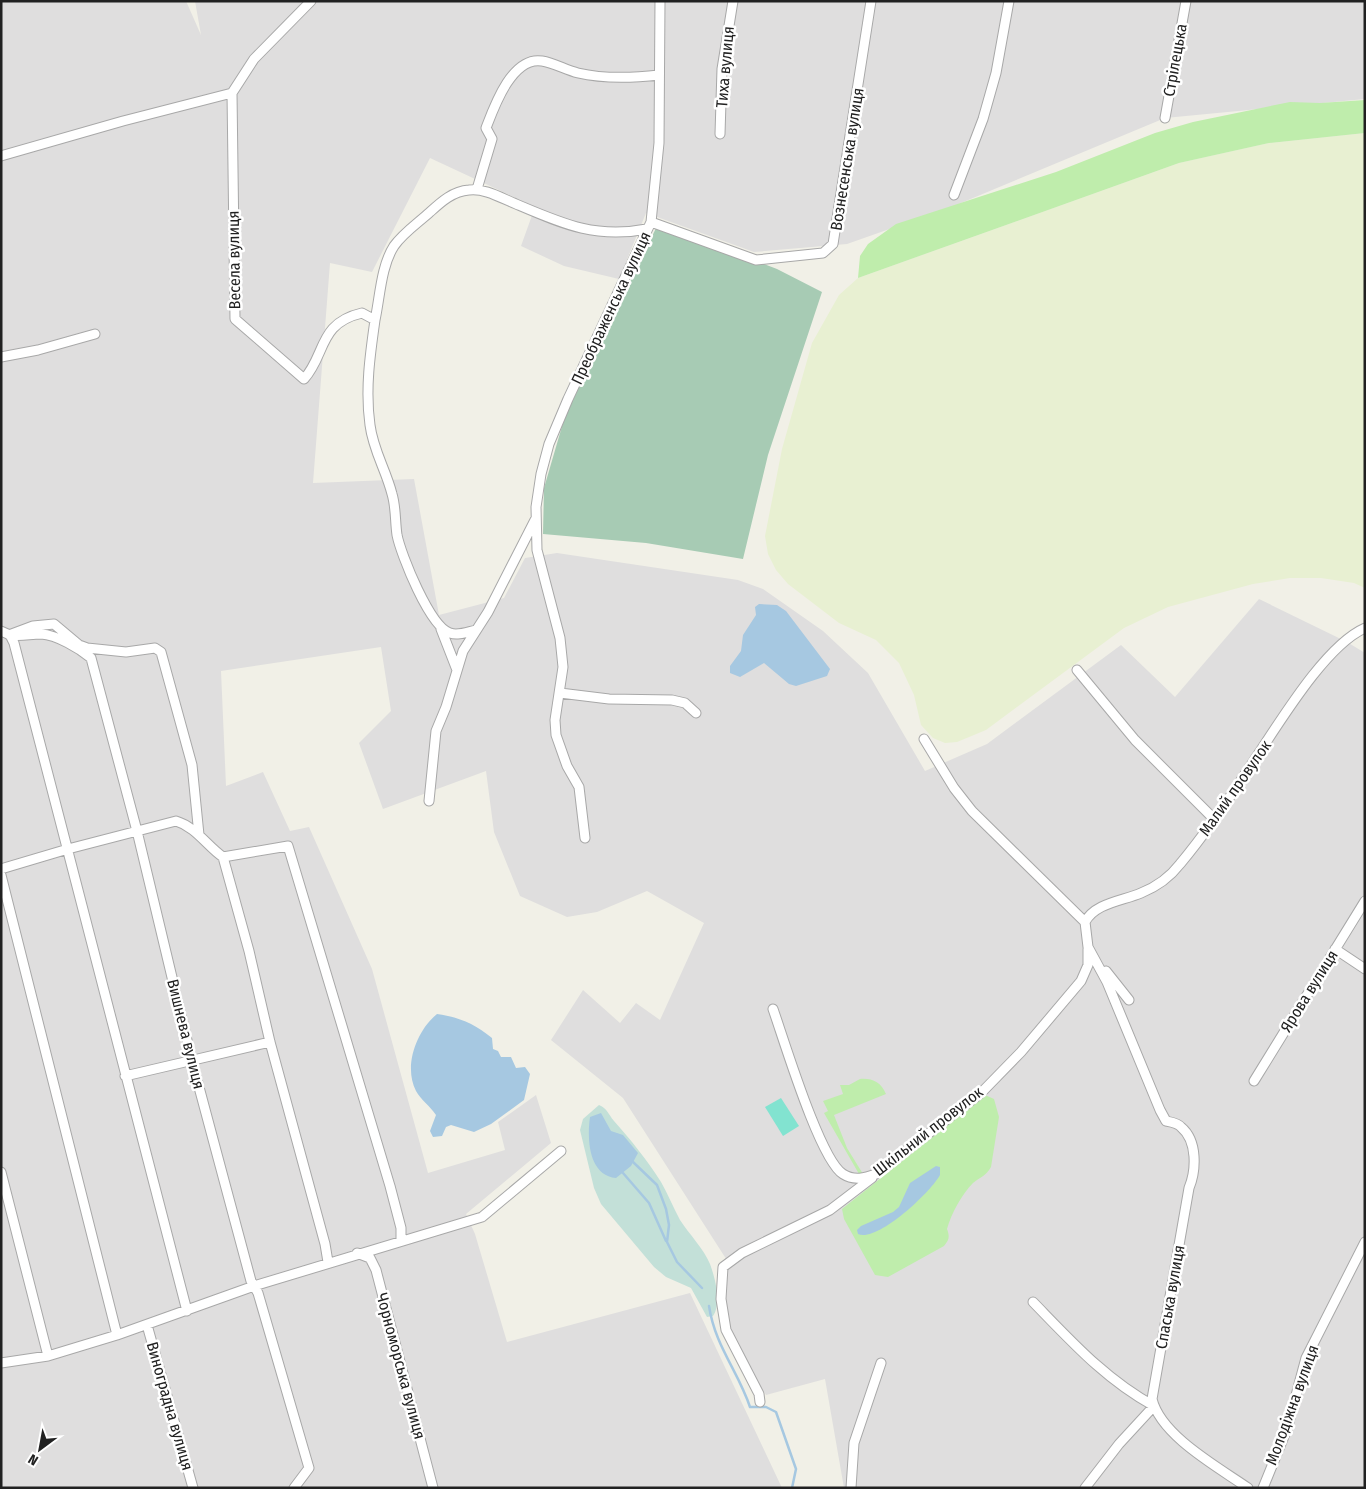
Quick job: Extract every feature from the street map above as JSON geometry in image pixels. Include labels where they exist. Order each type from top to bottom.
[{"type":"street","points":[[1,156],[123,121],[232,93],[245,72],[270,40],[311,1]]},
{"type":"street","name":"Преображенська вулиця","points":[[585,838],[580,787],[567,766],[556,735],[555,720],[563,667],[560,638],[537,550],[536,520],[541,474],[549,444],[649,226],[659,143],[660,1]]},
{"type":"street","name":"Тиха вулиця","points":[[720,134],[722,69],[733,1]]},
{"type":"street","name":"Вознесенська вулиця","points":[[649,226],[756,260],[824,253],[829,250],[833,244],[871,1]]},
{"type":"street","points":[[954,196],[985,112],[996,73],[1010,1]]},
{"type":"street","name":"Стрілецька","points":[[1165,118],[1186,1]]},
{"type":"street","points":[[477,190],[492,139],[486,128],[501,91],[522,67],[532,61],[543,61],[580,73],[607,76],[659,75]]},
{"type":"street","name":"Весела вулиця","points":[[232,93],[235,319],[304,379],[310,372],[327,335],[335,327],[354,315],[362,313],[375,320]]},
{"type":"street","points":[[458,670],[401,548],[397,535],[395,505],[375,450],[370,426],[368,384],[375,320],[382,281],[393,247],[403,235],[454,194],[477,190],[494,194],[554,220],[598,233],[616,234],[649,226]]},
{"type":"street","points":[[1,357],[38,350],[95,334]]},
{"type":"street","name":"Преображенська вулиця","points":[[429,801],[436,731],[463,651],[488,612],[536,520]]},
{"type":"street","points":[[4,634],[33,626],[54,624],[79,645],[87,648],[126,652],[155,648],[161,652],[192,765],[199,835]]},
{"type":"street","points":[[440,628],[449,633],[459,634],[476,630]]},
{"type":"street","name":"Малий провулок","points":[[1085,922],[1089,914],[1099,908],[1140,893],[1164,880],[1179,866],[1215,820],[1287,711],[1316,673],[1350,637],[1365,628]]},
{"type":"street","points":[[4,634],[14,643],[186,1311]]},
{"type":"street","name":"Вишнева вулиця","points":[[4,634],[24,637],[41,634],[53,637],[84,652],[91,658],[137,831],[192,1061],[254,1286],[258,1293],[309,1468],[294,1488]]},
{"type":"street","points":[[1077,670],[1135,740],[1215,820]]},
{"type":"street","points":[[560,692],[609,699],[685,702],[696,713]]},
{"type":"street","points":[[924,739],[954,788],[972,811],[1085,922]]},
{"type":"street","points":[[1,869],[68,849],[176,821],[184,823],[199,835],[208,846],[223,857],[249,951],[270,1042],[325,1244],[328,1262]]},
{"type":"street","points":[[223,857],[288,846],[390,1186],[401,1228],[401,1240]]},
{"type":"street","points":[[1,875],[117,1335]]},
{"type":"street","name":"Ярова вулиця","points":[[1254,1081],[1365,901]]},
{"type":"street","name":"Шкільний провулок","points":[[773,1009],[814,1125],[831,1160],[842,1173],[849,1177],[864,1178],[876,1174],[981,1093],[1020,1052],[1081,981],[1088,965],[1085,922]]},
{"type":"street","points":[[1088,947],[1129,1000]]},
{"type":"street","name":"Шкільний провулок","points":[[1088,947],[1107,982],[1160,1110],[1166,1121],[1180,1125],[1186,1132],[1194,1163],[1194,1175],[1189,1188]]},
{"type":"street","points":[[1335,948],[1365,969]]},
{"type":"street","points":[[125,1076],[270,1042]]},
{"type":"street","points":[[1,1363],[48,1356],[147,1325],[254,1286],[328,1262],[482,1217],[561,1152]]},
{"type":"street","points":[[1,1172],[48,1356]]},
{"type":"street","points":[[760,1402],[760,1394],[726,1330],[722,1306],[722,1267],[742,1253],[830,1210],[876,1174]]},
{"type":"street","name":"Спаська вулиця","points":[[1154,1406],[1153,1389],[1189,1188]]},
{"type":"street","name":"Молодіжна вулиця","points":[[1263,1488],[1287,1429],[1306,1358],[1365,1242]]},
{"type":"street","name":"Чорноморська вулиця","points":[[357,1253],[370,1258],[376,1270],[433,1488]]},
{"type":"street","points":[[1033,1302],[1106,1375],[1132,1394],[1154,1406],[1179,1438],[1248,1488]]},
{"type":"street","name":"Виноградна вулиця","points":[[147,1325],[193,1488]]},
{"type":"street","points":[[852,1488],[854,1443],[881,1363]]},
{"type":"street","points":[[1085,1488],[1119,1444],[1154,1406]]},
{"type":"shaded area","points":[[1,1],[186,1],[201,35],[195,1],[1365,1],[1365,99],[1165,118],[949,208],[847,244],[754,252],[646,213],[619,279],[564,266],[521,246],[535,207],[430,158],[372,272],[330,263],[313,483],[414,479],[439,615],[504,598],[525,558],[557,553],[738,580],[763,589],[823,631],[868,673],[925,771],[987,744],[1121,645],[1175,697],[1259,599],[1347,642],[1365,653],[1365,1488],[844,1488],[825,1379],[766,1395],[726,1330],[721,1280],[730,1265],[623,1098],[551,1040],[583,990],[620,1023],[636,1003],[660,1020],[704,923],[647,891],[597,912],[567,917],[520,896],[494,832],[486,771],[383,809],[359,743],[391,711],[381,647],[221,671],[226,786],[263,772],[290,831],[309,827],[372,969],[428,1173],[505,1150],[498,1122],[536,1095],[551,1143],[466,1214],[475,1234],[507,1342],[690,1293],[782,1488],[1,1488]]},
{"type":"shaded area","points":[[759,604],[777,605],[786,611],[830,669],[827,676],[796,686],[789,684],[764,663],[740,677],[730,673],[730,666],[741,651],[743,635],[756,615],[755,607]]},
{"type":"shaded area","points":[[437,1014],[460,1019],[479,1029],[492,1038],[493,1049],[498,1051],[501,1057],[511,1057],[516,1068],[525,1067],[530,1074],[524,1100],[491,1124],[474,1132],[451,1125],[446,1127],[442,1136],[433,1137],[430,1131],[436,1115],[418,1094],[412,1081],[411,1071],[414,1049],[423,1029]]},
{"type":"shaded area","points":[[781,1098],[799,1126],[783,1136],[765,1107]]},
{"type":"shaded area","points":[[599,1105],[606,1110],[650,1166],[664,1187],[680,1220],[707,1258],[717,1290],[716,1311],[713,1316],[707,1317],[691,1288],[666,1277],[654,1267],[601,1204],[594,1188],[580,1130],[583,1119]]},
{"type":"shaded area","points":[[601,1113],[611,1131],[623,1135],[638,1153],[631,1166],[616,1178],[600,1170],[591,1154],[590,1117]]},
{"type":"shaded area","points":[[936,1166],[940,1167],[940,1175],[915,1204],[878,1231],[867,1235],[858,1234],[857,1230],[861,1226],[893,1212],[899,1207],[910,1183]]},
{"type":"green space","points":[[1365,100],[1365,133],[1269,143],[1179,163],[858,278],[860,256],[868,244],[896,224],[1056,172],[1155,133],[1193,122],[1290,102],[1320,103]]},
{"type":"green space","points":[[1365,133],[1365,588],[1354,583],[1321,578],[1290,578],[1253,584],[1168,607],[1124,628],[986,730],[957,742],[945,743],[933,738],[921,725],[914,695],[899,663],[876,640],[839,623],[788,584],[776,570],[768,554],[765,536],[782,449],[812,343],[839,295],[858,278],[1179,163],[1269,143]]},
{"type":"green space","points":[[658,224],[777,269],[822,292],[768,455],[743,559],[646,543],[543,534],[544,488],[565,416]]},
{"type":"green space","points":[[860,1079],[876,1082],[882,1086],[886,1094],[834,1115],[847,1148],[863,1174],[859,1174],[824,1113],[828,1111],[823,1101],[843,1094],[840,1085],[849,1085]]},
{"type":"green space","points":[[985,1095],[994,1099],[999,1117],[991,1167],[973,1183],[957,1204],[947,1229],[949,1238],[947,1242],[944,1246],[888,1277],[875,1275],[844,1219],[842,1209]]},
{"type":"waterway","points":[[633,1162],[657,1185],[666,1209],[669,1225],[667,1242],[677,1262],[702,1288]]},
{"type":"waterway","points":[[623,1173],[649,1203],[666,1241]]},
{"type":"waterway","points":[[709,1306],[716,1334],[750,1407],[766,1407],[776,1412],[796,1469],[792,1488]]}]
